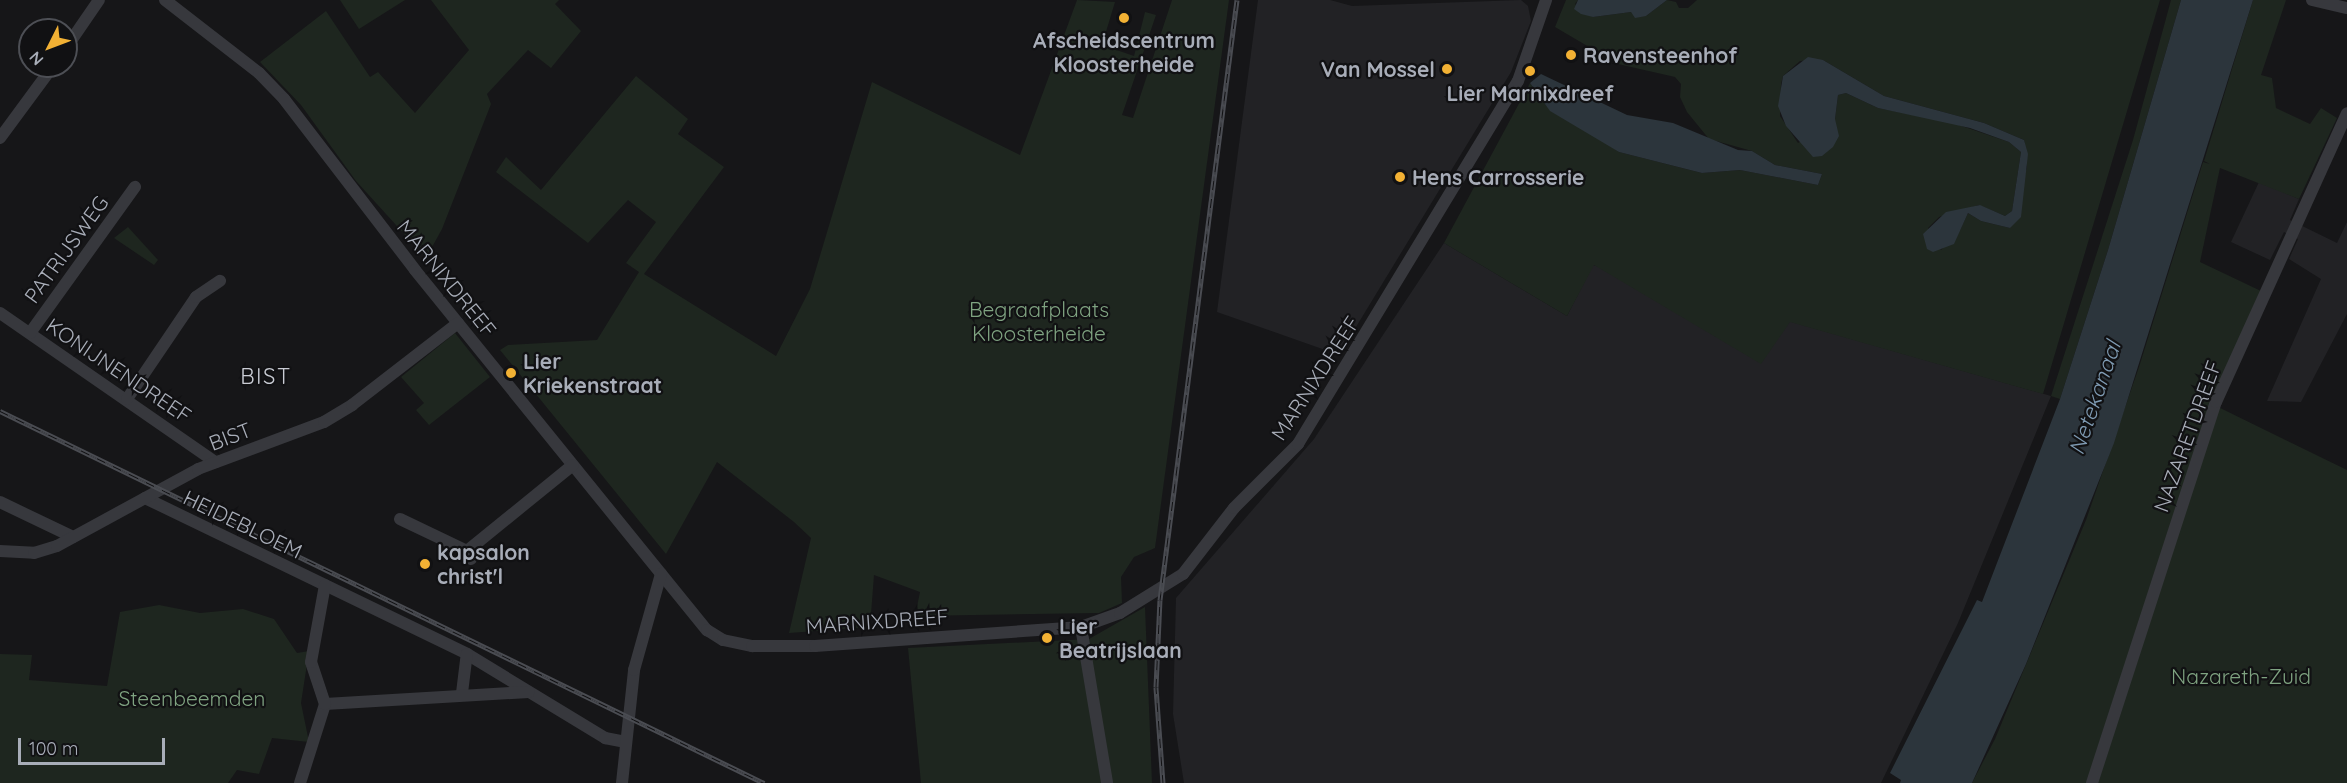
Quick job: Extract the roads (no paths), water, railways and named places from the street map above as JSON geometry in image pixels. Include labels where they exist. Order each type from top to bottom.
[{"type":"street","points":[[78,31],[99,0]]},
{"type":"street","name":"MARNIXDREEF","points":[[167,2],[246,62],[276,91],[458,323],[707,630],[737,645],[815,646],[1081,627],[1120,613],[1183,574],[1234,508],[1298,444],[1518,81],[1546,0]]},
{"type":"street","points":[[2312,0],[2347,8]]},
{"type":"street","points":[[0,138],[44,78]]},
{"type":"street","name":"NAZARETDREEF","points":[[2092,783],[2216,402],[2347,113]]},
{"type":"street","name":"PATRIJSWEG","points":[[30,333],[135,187]]},
{"type":"street","points":[[127,399],[196,297],[220,280]]},
{"type":"street","name":"KONIJNENDREEF","points":[[0,313],[216,462]]},
{"type":"street","name":"BIST","points":[[0,551],[34,553],[73,537],[216,462],[343,412],[458,323]]},
{"type":"street","points":[[400,519],[469,555],[573,465]]},
{"type":"street","name":"HEIDEBLOEM","points":[[145,498],[467,654],[605,738],[626,742]]},
{"type":"street","points":[[0,502],[73,537]]},
{"type":"street","points":[[622,783],[634,670],[661,574]]},
{"type":"street","points":[[300,783],[325,704],[311,662],[325,585]]},
{"type":"street","points":[[1081,627],[1107,783]]},
{"type":"street","points":[[462,693],[467,654]]},
{"type":"street","points":[[325,704],[462,693],[530,692]]},
{"type":"water","points":[[1578,0],[1667,0],[1646,16],[1635,18],[1631,12],[1593,17],[1581,14],[1574,9]]},
{"type":"water","name":"Netekanaal","points":[[2181,0],[2253,0],[2114,443],[2026,664],[1972,783],[1900,783],[1901,780],[1890,773],[1977,600],[1982,602],[2060,399],[2108,250]]},
{"type":"water","points":[[1808,57],[1823,60],[1884,96],[1984,123],[2024,140],[2028,154],[2021,217],[2010,228],[1981,221],[1968,213],[1954,244],[1933,252],[1927,249],[1923,234],[1946,212],[1980,205],[2005,216],[2012,211],[2021,152],[2009,142],[1970,128],[1878,108],[1846,93],[1838,95],[1835,119],[1839,136],[1833,147],[1822,156],[1813,157],[1786,126],[1778,106],[1783,76]]},
{"type":"water","points":[[1541,74],[1627,115],[1673,123],[1738,150],[1752,151],[1775,165],[1822,174],[1818,185],[1740,170],[1702,173],[1619,152],[1550,111],[1530,83]]},
{"type":"railway","points":[[1163,783],[1156,687],[1160,600],[1237,0]]},
{"type":"railway","points":[[0,411],[764,783]]},
{"type":"place","name":"Afscheidscentrum Kloosterheide","points":[[1124,18]]},
{"type":"place","name":"Ravensteenhof","points":[[1571,55]]},
{"type":"place","name":"Van Mossel","points":[[1447,69]]},
{"type":"place","name":"Lier Marnixdreef","points":[[1530,71]]},
{"type":"place","name":"Hens Carrosserie","points":[[1400,177]]},
{"type":"place","name":"Lier Kriekenstraat","points":[[511,373]]},
{"type":"place","name":"kapsalon christ'l","points":[[425,564]]},
{"type":"place","name":"Lier Beatrijslaan","points":[[1047,638]]},
{"type":"district","name":"BIST","points":[[266,377]]},
{"type":"park label","name":"Begraafplaats Kloosterheide","points":[[1039,321]]},
{"type":"park label","name":"Nazareth-Zuid","points":[[2241,676]]},
{"type":"park label","name":"Steenbeemden","points":[[192,698]]}]
